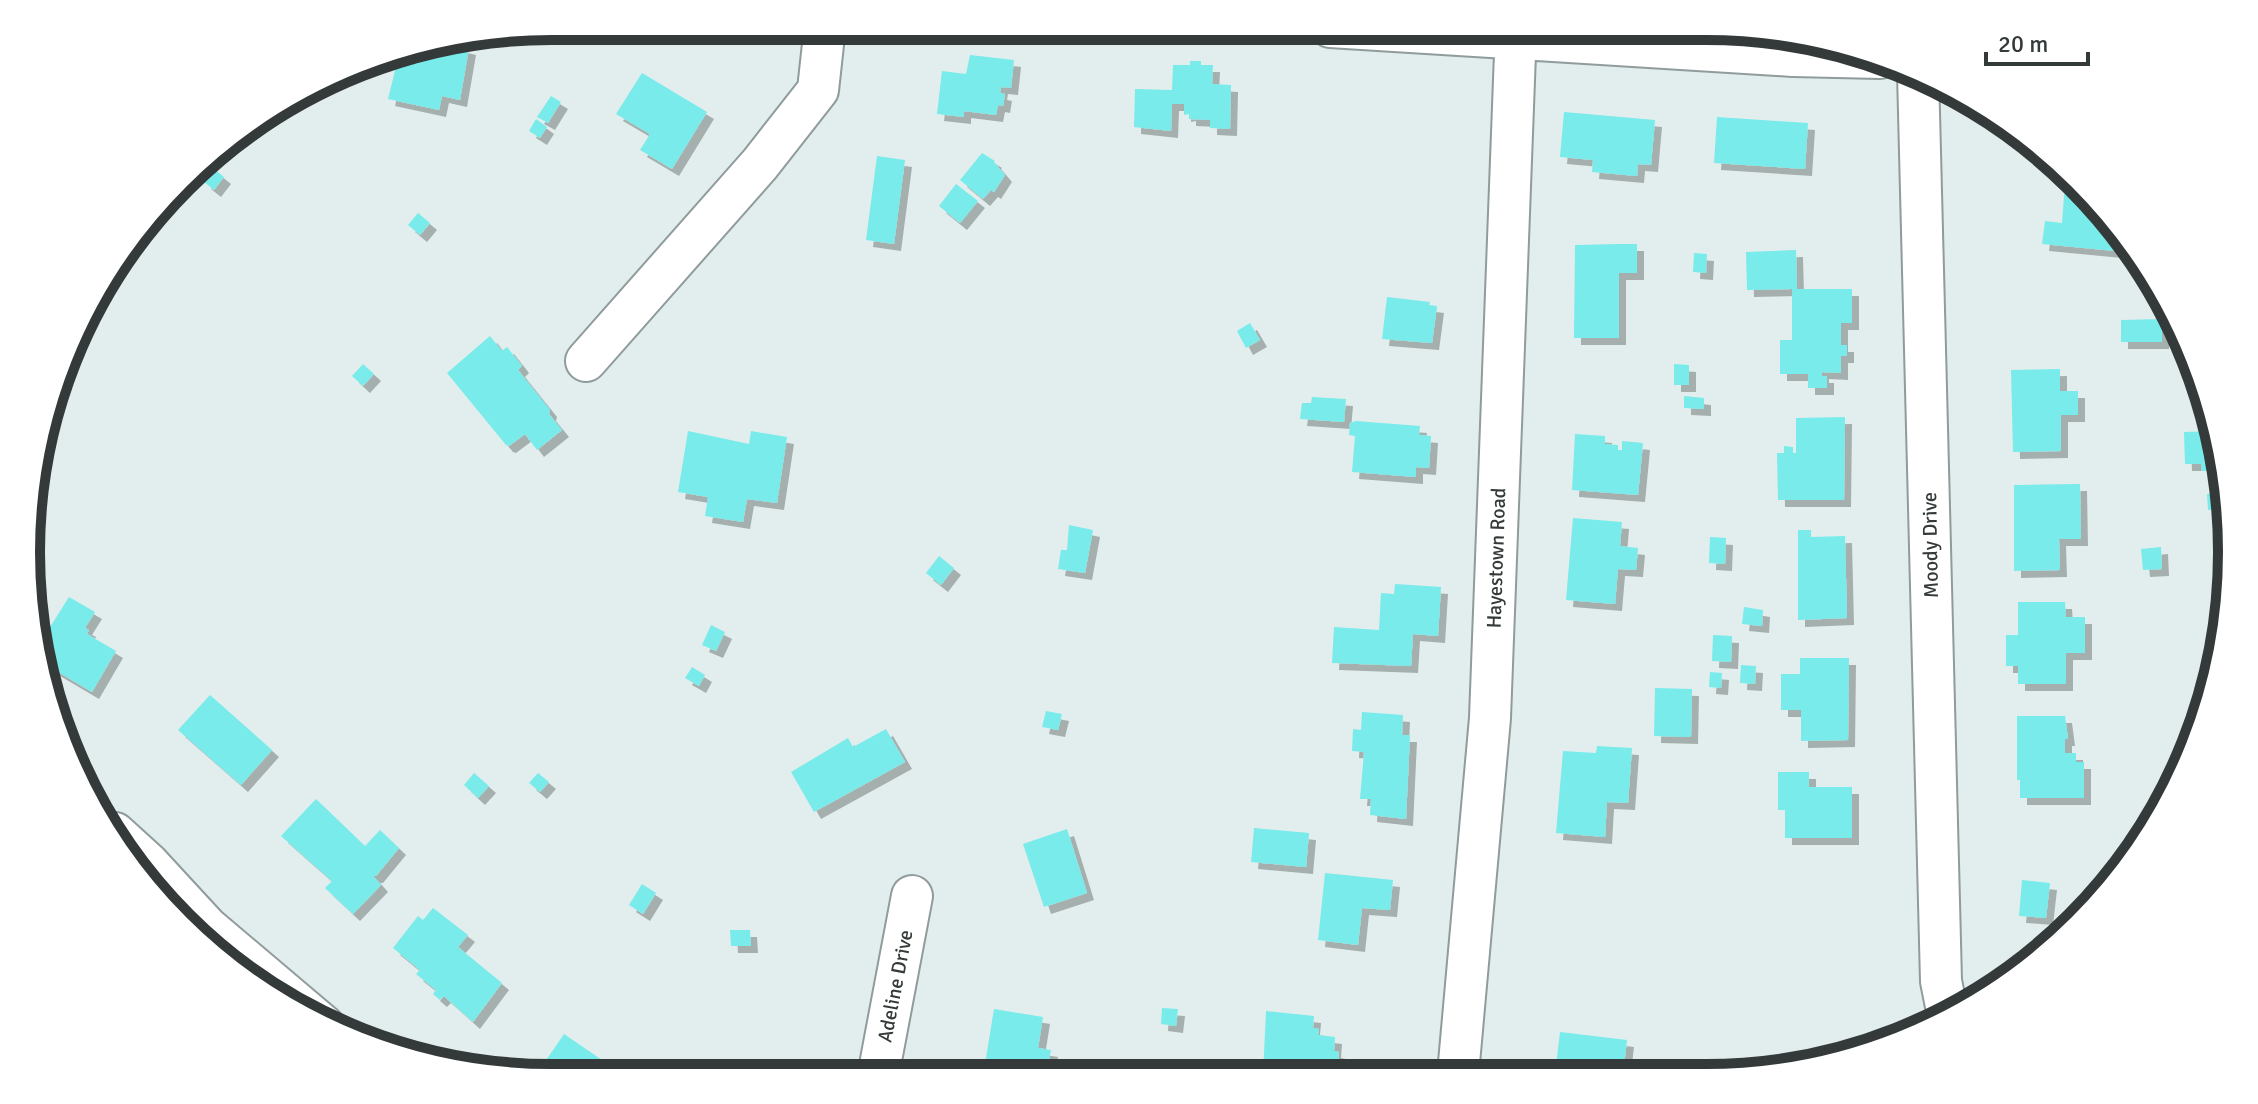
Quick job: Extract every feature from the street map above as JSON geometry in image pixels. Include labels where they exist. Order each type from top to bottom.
[{"type":"street","points":[[586,361],[760,164],[818,90],[823,40]]},
{"type":"street","name":"Hayestown Road","points":[[1459,1064],[1490,718],[1516,40]]},
{"type":"street","points":[[1666,40],[1781,45]]},
{"type":"street","name":"Moody Drive","points":[[1918,87],[1941,981],[1946,1004]]},
{"type":"street","points":[[140,856],[179,902]]},
{"type":"street","name":"Adeline Drive","points":[[880,1064],[912,896]]},
{"type":"building","points":[[469,48],[460,100],[442,96],[439,110],[388,99],[397,64]]},
{"type":"building","points":[[970,55],[1014,60],[1011,88],[1001,87],[1000,93],[1005,94],[1003,106],[998,105],[996,115],[964,111],[964,117],[937,114],[942,71],[966,74]]},
{"type":"building","points":[[1190,61],[1213,65],[1212,84],[1231,85],[1230,129],[1210,128],[1210,120],[1189,119],[1189,114],[1184,115],[1184,104],[1172,104],[1171,131],[1134,127],[1135,89],[1172,90],[1173,65],[1190,65]]},
{"type":"building","points":[[642,73],[707,112],[672,169],[640,150],[650,134],[616,114]]},
{"type":"building","points":[[551,96],[561,102],[548,123],[537,117]]},
{"type":"building","points":[[1564,112],[1655,120],[1651,165],[1638,164],[1637,176],[1592,172],[1593,160],[1560,157]]},
{"type":"building","points":[[1717,117],[1808,123],[1805,169],[1714,163]]},
{"type":"building","points":[[536,119],[547,127],[540,138],[529,131]]},
{"type":"building","points":[[982,153],[995,161],[1005,175],[994,192],[991,190],[983,199],[960,180]]},
{"type":"building","points":[[877,156],[905,160],[894,244],[866,240]]},
{"type":"building","points":[[214,169],[224,177],[214,190],[204,182]]},
{"type":"building","points":[[956,184],[978,201],[960,223],[939,206]]},
{"type":"building","points":[[2065,187],[2120,251],[2042,244],[2045,221],[2062,223]]},
{"type":"building","points":[[418,213],[430,223],[420,235],[408,225]]},
{"type":"building","points":[[1637,244],[1637,273],[1619,273],[1619,338],[1574,338],[1575,245]]},
{"type":"building","points":[[1796,250],[1797,289],[1852,289],[1852,323],[1841,323],[1841,345],[1847,345],[1847,356],[1841,356],[1841,373],[1822,372],[1822,376],[1827,376],[1827,388],[1808,388],[1808,374],[1780,374],[1780,340],[1792,340],[1792,289],[1747,290],[1746,252]]},
{"type":"building","points":[[1694,253],[1707,254],[1706,273],[1693,272]]},
{"type":"building","points":[[1387,297],[1430,302],[1429,305],[1437,306],[1432,343],[1382,339]]},
{"type":"building","points":[[2161,319],[2162,342],[2121,342],[2121,320]]},
{"type":"building","points":[[1250,323],[1260,340],[1246,348],[1237,331]]},
{"type":"building","points":[[490,336],[502,351],[507,347],[522,366],[518,370],[562,430],[537,450],[525,434],[506,445],[447,373]]},
{"type":"building","points":[[363,364],[374,374],[363,386],[352,376]]},
{"type":"building","points":[[1674,364],[1689,365],[1689,385],[1674,385]]},
{"type":"building","points":[[2060,369],[2060,391],[2078,391],[2078,415],[2061,415],[2061,451],[2013,452],[2011,370]]},
{"type":"building","points":[[1684,396],[1704,398],[1704,409],[1684,408]]},
{"type":"building","points":[[1312,397],[1346,399],[1344,422],[1300,419],[1302,403],[1311,403]]},
{"type":"building","points":[[1845,417],[1844,500],[1778,500],[1777,453],[1784,453],[1784,446],[1793,447],[1793,453],[1796,453],[1796,418]]},
{"type":"building","points":[[1350,423],[1420,426],[1419,435],[1431,436],[1429,468],[1416,467],[1416,477],[1352,472],[1355,436],[1349,435]]},
{"type":"building","points":[[688,431],[749,444],[751,431],[787,437],[777,503],[747,499],[743,522],[705,516],[708,497],[678,492]]},
{"type":"building","points":[[2204,431],[2211,471],[2202,471],[2201,464],[2185,464],[2184,432]]},
{"type":"building","points":[[1575,434],[1605,436],[1605,444],[1618,445],[1618,450],[1622,450],[1622,441],[1643,443],[1638,495],[1572,490]]},
{"type":"building","points":[[2080,484],[2081,539],[2059,539],[2060,570],[2014,571],[2014,485]]},
{"type":"building","points":[[2207,494],[2215,494],[2216,510],[2208,510]]},
{"type":"building","points":[[1573,518],[1622,522],[1620,546],[1638,548],[1636,570],[1618,569],[1615,604],[1566,600]]},
{"type":"building","points":[[1069,525],[1093,530],[1085,573],[1058,569],[1061,550],[1067,550]]},
{"type":"building","points":[[1798,530],[1811,530],[1811,537],[1845,536],[1847,618],[1798,620]]},
{"type":"building","points":[[1710,537],[1726,538],[1725,564],[1709,563]]},
{"type":"building","points":[[2161,547],[2162,569],[2143,570],[2141,549]]},
{"type":"building","points":[[939,556],[954,568],[941,585],[926,573]]},
{"type":"building","points":[[1395,584],[1441,587],[1438,636],[1413,634],[1411,666],[1332,663],[1334,627],[1379,630],[1381,593],[1394,594]]},
{"type":"building","points":[[69,597],[95,612],[85,628],[89,630],[87,634],[116,651],[92,692],[54,669],[46,633]]},
{"type":"building","points":[[2018,602],[2065,602],[2066,617],[2085,617],[2085,653],[2066,653],[2066,684],[2018,684],[2018,666],[2006,666],[2006,635],[2018,635]]},
{"type":"building","points":[[1744,607],[1763,610],[1762,626],[1742,624]]},
{"type":"building","points":[[711,625],[725,632],[716,651],[702,645]]},
{"type":"building","points":[[1713,635],[1732,636],[1731,662],[1712,661]]},
{"type":"building","points":[[1800,658],[1849,658],[1848,740],[1801,741],[1801,710],[1781,710],[1781,674],[1800,674]]},
{"type":"building","points":[[1741,665],[1756,666],[1755,684],[1740,683]]},
{"type":"building","points":[[692,667],[705,675],[699,686],[685,678]]},
{"type":"building","points":[[1710,672],[1722,673],[1721,688],[1709,687]]},
{"type":"building","points":[[1655,688],[1692,689],[1691,737],[1654,736]]},
{"type":"building","points":[[210,695],[272,750],[241,785],[178,730]]},
{"type":"building","points":[[1046,711],[1062,714],[1058,730],[1042,727]]},
{"type":"building","points":[[1362,712],[1403,715],[1402,735],[1410,735],[1406,819],[1370,815],[1371,799],[1360,799],[1364,752],[1352,751],[1353,729],[1361,730]]},
{"type":"building","points":[[2017,716],[2065,716],[2068,739],[2065,739],[2065,753],[2076,753],[2076,762],[2084,762],[2084,798],[2020,798]]},
{"type":"building","points":[[886,729],[905,762],[814,812],[791,772],[848,738],[853,747]]},
{"type":"building","points":[[1597,746],[1632,748],[1628,803],[1607,802],[1605,837],[1556,833],[1563,751],[1596,753]]},
{"type":"building","points":[[1778,772],[1809,772],[1809,787],[1852,787],[1852,838],[1785,838],[1785,810],[1778,810]]},
{"type":"building","points":[[474,773],[489,786],[478,798],[464,785]]},
{"type":"building","points":[[538,773],[549,782],[540,792],[529,783]]},
{"type":"building","points":[[316,799],[365,846],[380,830],[399,848],[373,876],[381,885],[353,914],[325,888],[332,881],[281,836]]},
{"type":"building","points":[[1254,828],[1309,833],[1306,867],[1251,862]]},
{"type":"building","points":[[1067,829],[1087,893],[1044,907],[1023,844]]},
{"type":"building","points":[[1325,873],[1393,880],[1390,910],[1362,908],[1358,945],[1318,940]]},
{"type":"building","points":[[2022,880],[2050,883],[2046,918],[2019,916]]},
{"type":"building","points":[[642,884],[656,893],[643,914],[629,905]]},
{"type":"building","points":[[433,908],[468,935],[458,947],[502,983],[473,1022],[444,996],[440,1000],[433,994],[436,990],[416,974],[420,970],[393,948],[418,916],[423,920]]},
{"type":"building","points":[[730,930],[750,930],[751,946],[731,946]]},
{"type":"building","points":[[1162,1008],[1178,1009],[1176,1026],[1161,1024]]},
{"type":"building","points":[[994,1009],[1043,1017],[1038,1048],[1051,1050],[1048,1064],[985,1064]]},
{"type":"building","points":[[1266,1011],[1314,1016],[1313,1028],[1319,1029],[1318,1035],[1335,1037],[1334,1051],[1339,1052],[1338,1064],[1264,1064]]},
{"type":"building","points":[[1560,1032],[1627,1040],[1624,1064],[1556,1064]]},
{"type":"building","points":[[564,1034],[608,1064],[552,1064],[544,1064]]}]
